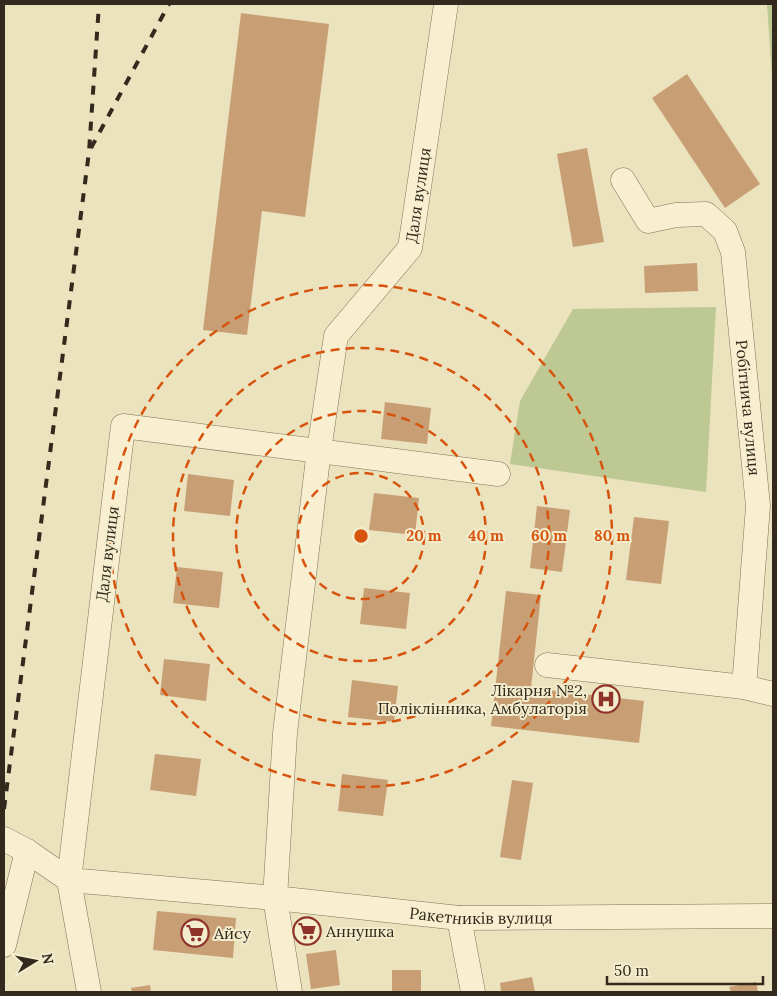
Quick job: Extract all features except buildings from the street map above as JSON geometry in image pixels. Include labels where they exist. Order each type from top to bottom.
[{"type":"street","name":"Даля вулиця","points":[[290,992],[275,898],[285,733],[319,450],[336,336],[410,248],[446,4]]},
{"type":"street","name":"Робітнича вулиця","points":[[623,180],[648,221],[676,215],[706,214],[725,231],[734,252],[758,506],[744,687]]},
{"type":"street","name":"Даля вулиця","points":[[69,880],[123,426],[498,474]]},
{"type":"street","points":[[547,665],[744,687],[773,694]]},
{"type":"street","points":[[4,838],[27,851],[69,880],[89,992]]},
{"type":"street","points":[[4,946],[27,851]]},
{"type":"street","name":"Ракетників вулиця","points":[[69,880],[275,898],[459,918],[773,916]]},
{"type":"street","points":[[459,918],[473,992]]},
{"type":"green space","points":[[767,4],[773,4],[773,92]]},
{"type":"green space","points":[[716,307],[706,492],[510,464],[520,401],[573,309]]},
{"type":"railway","points":[[4,809],[89,152],[99,4]]},
{"type":"railway","points":[[91,148],[169,4]]},
{"type":"place","name":"Лікарня №2, Поліклінника, Амбулаторія","points":[[606,699]]},
{"type":"place","name":"Аннушка","points":[[307,931]]},
{"type":"place","name":"Айсу","points":[[195,933]]}]
